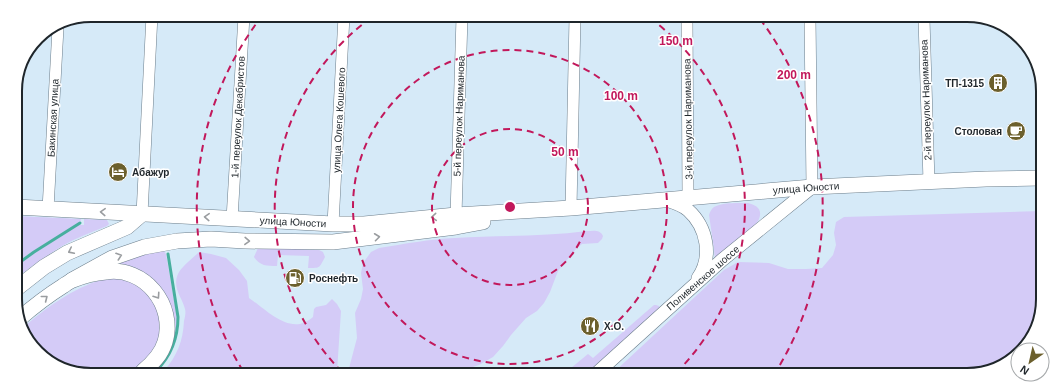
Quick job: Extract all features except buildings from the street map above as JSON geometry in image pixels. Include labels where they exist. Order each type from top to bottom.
[{"type":"main road","name":"улица Юности","points":[[22,207],[333,224],[364,224],[456,215],[571,208],[812,187],[1036,178]]},
{"type":"main road","name":"улица Юности","points":[[72,280],[112,258],[144,247],[177,241],[211,239],[333,242],[456,227],[571,208]]},
{"type":"main road","points":[[22,284],[67,253],[127,227],[142,214]]},
{"type":"main road","points":[[24,315],[51,293],[72,280],[106,271],[131,274],[146,282],[162,302],[166,314],[167,335],[163,347],[157,358],[146,368]]},
{"type":"street","points":[[142,214],[152,22]]},
{"type":"street","name":"1-й переулок Декабристов","points":[[232,219],[244,22]]},
{"type":"street","name":"улица Олега Кошевого","points":[[333,224],[344,22]]},
{"type":"street","name":"5-й переулок Нариманова","points":[[456,215],[462,22]]},
{"type":"street","points":[[571,208],[575,22]]},
{"type":"street","name":"3-й переулок Нариманова","points":[[687,22],[688,197]]},
{"type":"street","points":[[810,22],[812,187]]},
{"type":"street","name":"2-й переулок Нариманова","points":[[924,22],[929,182]]},
{"type":"street","name":"Бакинская улица","points":[[48,209],[58,31]]},
{"type":"street","name":"Поливенское шоссе","points":[[603,368],[722,260],[812,187]]},
{"type":"street","points":[[665,199],[687,209],[702,228],[706,240],[707,252],[701,275],[694,285]]},
{"type":"shaded area","points":[[748,203],[758,208],[760,213],[759,219],[746,234],[715,261],[709,215],[712,209],[721,204]]},
{"type":"shaded area","points":[[1036,211],[1036,299],[1032,321],[1027,333],[1021,342],[1010,342],[1010,353],[1001,359],[985,366],[971,368],[618,368],[724,270],[738,262],[769,263],[788,269],[822,268],[833,255],[836,245],[834,233],[836,222],[844,217]]},
{"type":"shaded area","points":[[22,216],[81,219],[80,223],[22,259]]},
{"type":"shaded area","points":[[84,219],[107,220],[109,224],[62,246],[22,274],[22,262],[80,224],[84,225]]},
{"type":"shaded area","points":[[596,231],[600,232],[603,236],[598,243],[582,244],[576,249],[558,271],[544,303],[537,311],[526,318],[493,357],[470,368],[349,368],[357,338],[355,313],[361,299],[363,289],[361,273],[363,263],[371,252],[379,248],[436,239]]},
{"type":"shaded area","points":[[258,248],[319,250],[323,252],[325,257],[319,267],[315,268],[308,268],[309,256],[278,255],[277,266],[267,266],[261,264],[254,257]]},
{"type":"shaded area","points":[[163,250],[166,254],[177,317],[176,334],[171,348],[172,322],[120,263],[132,257]]},
{"type":"shaded area","points":[[199,252],[226,258],[239,270],[247,281],[249,298],[272,315],[288,323],[296,324],[305,322],[313,317],[314,309],[316,307],[326,305],[332,299],[341,311],[337,368],[166,368],[176,354],[181,342],[185,309],[177,288],[176,279],[182,268]]},
{"type":"shaded area","points":[[109,278],[127,279],[147,291],[159,311],[160,334],[155,349],[137,368],[91,368],[69,364],[61,361],[46,351],[39,344],[29,329],[27,324],[63,297],[86,285]]},
{"type":"shaded area","points":[[654,305],[659,306],[659,311],[595,368],[571,368],[588,354],[593,358]]},
{"type":"waterway","points":[[22,261],[80,223]]},
{"type":"waterway","points":[[159,368],[172,347],[178,325],[168,254]]},
{"type":"place","name":"ТП-1315","points":[[998,83]]},
{"type":"place","name":"Столовая","points":[[1016,131]]},
{"type":"place","name":"Абажур","points":[[118,172]]},
{"type":"place","name":"Роснефть","points":[[295,278]]},
{"type":"place","name":"Х.О.","points":[[590,326]]}]
